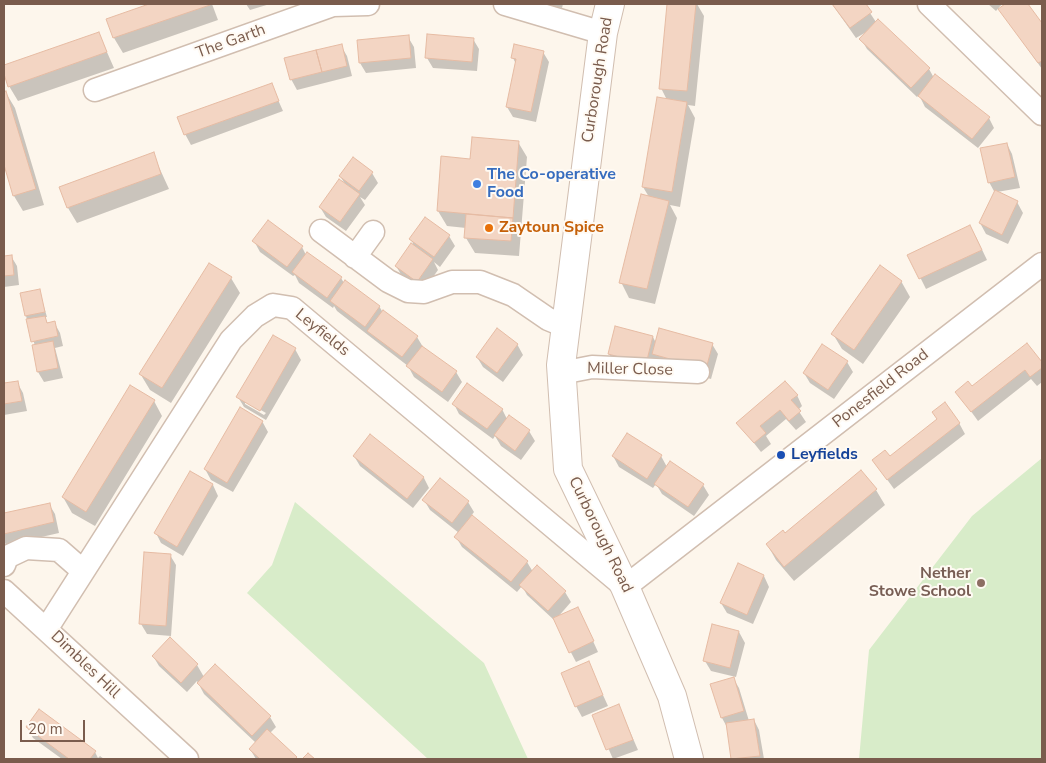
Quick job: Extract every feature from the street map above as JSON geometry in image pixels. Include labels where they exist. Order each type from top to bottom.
[{"type":"street","name":"The Garth","points":[[95,90],[334,5],[368,4]]},
{"type":"street","points":[[505,4],[603,33]]},
{"type":"street","name":"Curborough Road","points":[[610,4],[603,33],[565,326],[561,372],[568,469],[625,587],[672,696],[689,759]]},
{"type":"street","points":[[929,4],[1042,114]]},
{"type":"street","points":[[321,231],[388,281],[408,291],[424,292],[452,282],[480,282],[513,295],[548,319],[565,326]]},
{"type":"street","points":[[355,257],[373,232]]},
{"type":"street","name":"Ponesfield Road","points":[[625,587],[1042,264]]},
{"type":"street","name":"Leyfields","points":[[47,628],[231,340],[255,316],[273,306],[292,308],[625,587]]},
{"type":"street","name":"Miller Close","points":[[561,372],[592,367],[698,372]]},
{"type":"street","points":[[4,565],[7,557],[26,548],[59,550],[83,571]]},
{"type":"street","name":"Dimbles Hill","points":[[4,591],[47,628],[68,652],[187,759]]},
{"type":"green space","name":"Nether Stowe School","points":[[1042,458],[1042,759],[859,759],[869,650],[972,516]]},
{"type":"green space","points":[[295,502],[484,663],[528,759],[428,759],[247,593],[272,565]]},
{"type":"building","points":[[149,4],[210,5],[113,38],[106,19]]},
{"type":"building","points":[[667,4],[696,4],[687,91],[659,89]]},
{"type":"building","points":[[832,4],[866,4],[872,12],[850,28]]},
{"type":"building","points":[[1005,4],[1028,4],[1042,23],[1042,61],[1038,63],[998,9]]},
{"type":"building","points":[[878,19],[930,68],[911,88],[859,39]]},
{"type":"building","points":[[99,32],[107,52],[8,87],[4,74],[4,65]]},
{"type":"building","points":[[427,34],[474,38],[472,62],[425,58]]},
{"type":"building","points":[[409,35],[411,58],[359,63],[357,40]]},
{"type":"building","points":[[342,44],[347,66],[322,72],[316,50]]},
{"type":"building","points":[[514,44],[544,51],[531,112],[506,107],[516,59],[511,58]]},
{"type":"building","points":[[316,50],[322,72],[290,80],[284,58]]},
{"type":"building","points":[[935,74],[990,117],[972,139],[918,96]]},
{"type":"building","points":[[272,83],[279,101],[184,135],[177,117]]},
{"type":"building","points":[[6,91],[36,189],[13,196],[4,165],[4,92]]},
{"type":"building","points":[[657,97],[687,102],[672,192],[642,187]]},
{"type":"building","name":"The Co-operative Food","points":[[472,137],[519,141],[513,218],[437,211],[441,156],[470,159]]},
{"type":"building","points":[[1007,143],[1015,177],[988,183],[980,148]]},
{"type":"building","points":[[154,152],[161,174],[67,208],[59,187]]},
{"type":"building","points":[[353,157],[373,172],[359,191],[339,176]]},
{"type":"building","points":[[339,179],[360,194],[340,222],[319,207]]},
{"type":"building","points":[[995,190],[1018,201],[1002,235],[979,223]]},
{"type":"building","points":[[641,194],[669,201],[647,289],[619,283]]},
{"type":"building","name":"Zaytoun Spice","points":[[466,214],[513,218],[511,241],[464,238]]},
{"type":"building","points":[[425,217],[450,235],[434,257],[409,239]]},
{"type":"building","points":[[268,220],[303,246],[287,267],[252,241]]},
{"type":"building","points":[[970,225],[982,250],[919,279],[907,255]]},
{"type":"building","points":[[411,243],[433,259],[417,282],[395,266]]},
{"type":"building","points":[[307,252],[342,277],[327,298],[292,272]]},
{"type":"building","points":[[12,255],[14,275],[4,276],[4,256]]},
{"type":"building","points":[[209,263],[232,277],[162,388],[139,374]]},
{"type":"building","points":[[880,265],[902,281],[854,350],[831,334]]},
{"type":"building","points":[[345,280],[380,306],[365,327],[330,301]]},
{"type":"building","points":[[40,289],[45,312],[25,316],[20,293]]},
{"type":"building","points":[[383,310],[418,336],[402,357],[367,331]]},
{"type":"building","points":[[45,316],[47,323],[55,321],[58,336],[31,342],[26,319]]},
{"type":"building","points":[[615,326],[653,336],[646,364],[608,354]]},
{"type":"building","points":[[497,328],[518,344],[497,373],[476,357]]},
{"type":"building","points":[[659,328],[713,343],[706,369],[652,354]]},
{"type":"building","points":[[273,335],[296,348],[260,411],[236,397]]},
{"type":"building","points":[[53,341],[58,368],[37,372],[32,345]]},
{"type":"building","points":[[1027,343],[1042,362],[1042,368],[1030,377],[1025,370],[971,412],[955,392],[968,381],[972,386]]},
{"type":"building","points":[[822,344],[848,361],[828,390],[803,373]]},
{"type":"building","points":[[422,346],[457,371],[442,392],[406,366]]},
{"type":"building","points":[[18,381],[22,401],[4,404],[4,383]]},
{"type":"building","points":[[785,381],[798,395],[791,400],[801,411],[789,421],[780,410],[760,426],[766,433],[754,443],[736,423]]},
{"type":"building","points":[[467,383],[503,409],[487,429],[452,404]]},
{"type":"building","points":[[130,385],[155,400],[86,512],[62,497]]},
{"type":"building","points":[[945,402],[960,423],[887,480],[872,460],[885,450],[890,456],[937,419],[932,412]]},
{"type":"building","points":[[240,407],[263,421],[227,483],[204,469]]},
{"type":"building","points":[[509,415],[530,430],[515,451],[494,435]]},
{"type":"building","points":[[627,433],[662,455],[647,479],[612,456]]},
{"type":"building","points":[[370,434],[424,477],[407,499],[353,456]]},
{"type":"building","points":[[670,461],[704,484],[688,507],[654,484]]},
{"type":"building","points":[[861,470],[877,489],[784,567],[766,544],[783,530],[785,533]]},
{"type":"building","points":[[190,471],[213,484],[177,547],[154,533]]},
{"type":"building","points":[[440,478],[469,501],[452,523],[422,500]]},
{"type":"building","points":[[50,503],[54,522],[4,534],[4,513]]},
{"type":"building","points":[[472,515],[528,561],[511,582],[454,537]]},
{"type":"building","points":[[144,552],[171,554],[166,626],[139,624]]},
{"type":"building","points":[[738,563],[764,575],[747,615],[720,603]]},
{"type":"building","points":[[537,565],[566,591],[548,611],[519,585]]},
{"type":"building","points":[[578,607],[594,641],[569,653],[553,618]]},
{"type":"building","points":[[712,624],[739,631],[730,668],[703,661]]},
{"type":"building","points":[[170,637],[198,664],[181,683],[152,656]]},
{"type":"building","points":[[589,661],[603,695],[575,707],[561,673]]},
{"type":"building","points":[[215,664],[271,716],[252,736],[197,683]]},
{"type":"building","points":[[734,677],[744,711],[721,718],[710,684]]},
{"type":"building","points":[[619,704],[633,740],[606,750],[592,715]]},
{"type":"building","points":[[39,709],[96,751],[90,759],[69,759],[26,727]]},
{"type":"building","points":[[754,719],[760,756],[731,759],[726,723]]},
{"type":"building","points":[[267,729],[297,757],[295,759],[260,759],[249,749]]},
{"type":"building","points":[[308,753],[315,759],[302,759]]},
{"type":"place","name":"The Co-operative Food","points":[[477,184]]},
{"type":"place","name":"Zaytoun Spice","points":[[489,228]]},
{"type":"place","name":"Leyfields","points":[[781,455]]},
{"type":"place","name":"Nether Stowe School","points":[[981,583]]}]
